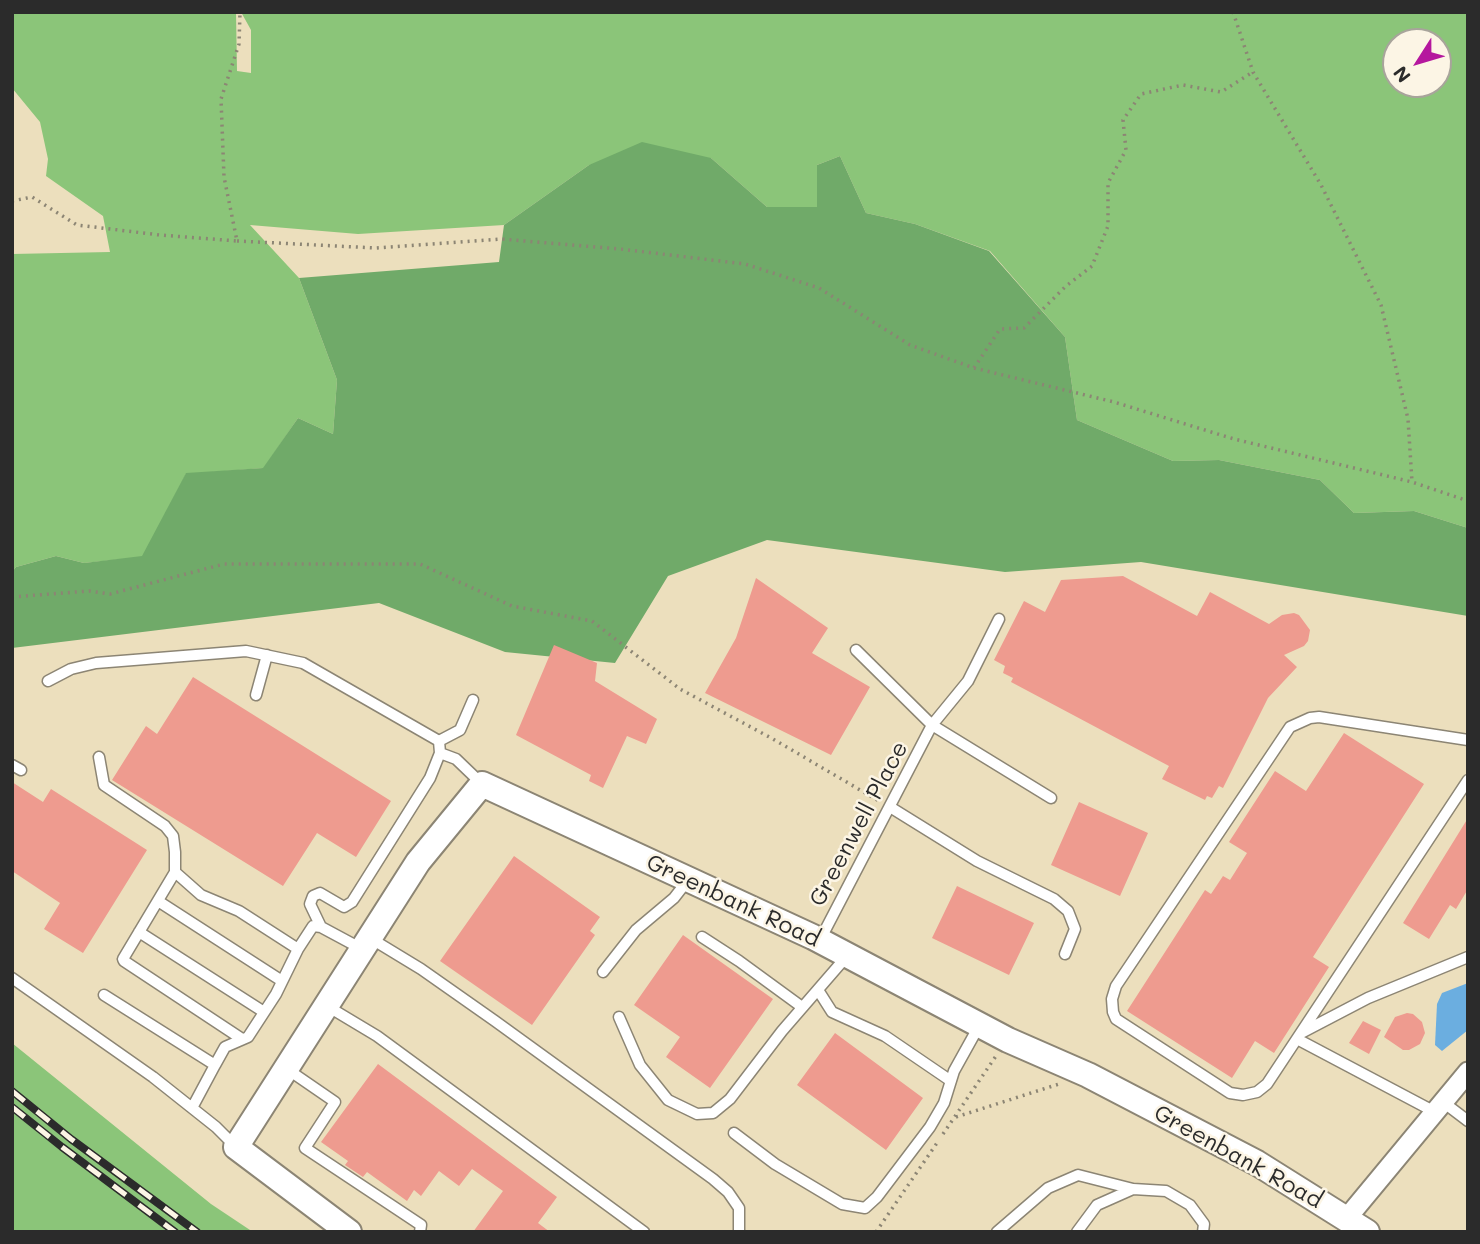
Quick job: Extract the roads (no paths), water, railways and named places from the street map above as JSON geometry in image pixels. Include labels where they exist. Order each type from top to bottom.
[{"type":"street","name":"Greenbank Road","points":[[482,784],[820,941],[1007,1040],[1088,1075],[1257,1163],[1357,1225]]},
{"type":"street","points":[[349,1232],[236,1147],[418,862],[482,784]]},
{"type":"street","points":[[1357,1225],[1439,1107],[1468,1072]]},
{"type":"lane","points":[[932,725],[968,681],[999,619]]},
{"type":"lane","name":"Greenwell Place","points":[[856,650],[932,725],[1051,798]]},
{"type":"lane","points":[[48,681],[71,669],[96,663],[246,651],[303,663],[439,741]]},
{"type":"lane","points":[[256,695],[267,655]]},
{"type":"lane","points":[[439,741],[460,730],[473,700]]},
{"type":"lane","points":[[1468,740],[1319,718],[1310,718],[1290,727],[1115,986],[1112,999],[1116,1019],[1230,1093],[1243,1096],[1257,1092],[1267,1084],[1468,779]]},
{"type":"lane","name":"Greenwell Place","points":[[820,941],[932,725]]},
{"type":"lane","points":[[321,928],[310,904],[313,896],[320,893],[344,907],[352,902],[430,778],[440,753],[439,741]]},
{"type":"lane","points":[[440,753],[456,760],[482,784]]},
{"type":"lane","points":[[99,757],[104,785],[169,830],[174,843],[175,872],[123,959],[242,1039]]},
{"type":"lane","points":[[890,807],[977,861],[1054,899],[1068,911],[1076,929],[1065,954]]},
{"type":"lane","points":[[175,872],[201,895],[239,911],[298,949]]},
{"type":"lane","points":[[603,972],[636,930],[674,898],[689,880]]},
{"type":"lane","points":[[158,901],[282,981]]},
{"type":"lane","points":[[192,1108],[225,1047],[248,1037],[313,926],[366,944],[432,976],[713,1179],[728,1192],[739,1208],[738,1232]]},
{"type":"lane","points":[[139,932],[264,1012]]},
{"type":"lane","points":[[702,937],[802,1007]]},
{"type":"lane","points":[[619,1017],[640,1065],[668,1100],[698,1114],[713,1113],[730,1099],[802,1007],[847,955]]},
{"type":"lane","points":[[1299,1036],[1368,998],[1468,957]]},
{"type":"lane","points":[[12,978],[192,1108],[236,1147]]},
{"type":"lane","points":[[818,990],[832,1012],[885,1036],[951,1082]]},
{"type":"lane","points":[[104,995],[215,1065]]},
{"type":"lane","points":[[326,1006],[377,1036],[644,1232]]},
{"type":"lane","points":[[734,1133],[775,1164],[842,1204],[865,1209],[930,1127],[944,1103],[951,1082],[979,1025]]},
{"type":"lane","points":[[1299,1036],[1468,1121]]},
{"type":"lane","points":[[286,1069],[335,1102],[305,1149],[421,1226],[420,1232]]},
{"type":"lane","points":[[997,1232],[1048,1188],[1078,1175],[1133,1189],[1166,1191],[1190,1205],[1204,1224],[1203,1232]]},
{"type":"lane","points":[[1077,1232],[1097,1205],[1133,1189]]},
{"type":"water","points":[[1468,983],[1468,1030],[1442,1051],[1435,1045],[1437,1004],[1442,993]]},
{"type":"railway","points":[[12,1091],[71,1139],[197,1232]]},
{"type":"railway","points":[[12,1107],[175,1232]]}]
